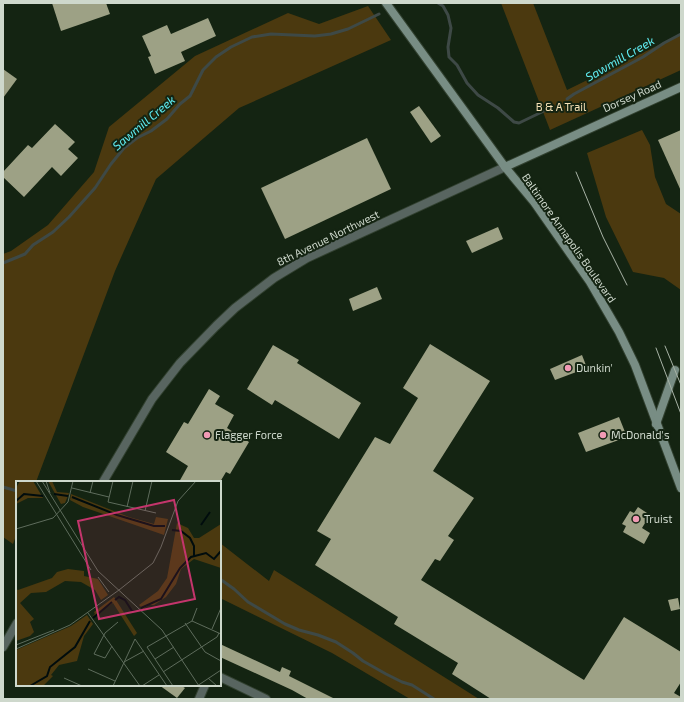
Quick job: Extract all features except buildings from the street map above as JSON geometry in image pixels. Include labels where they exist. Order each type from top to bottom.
[{"type":"main road","name":"Baltimore Annapolis Boulevard","points":[[386,3],[505,167],[534,202],[590,282],[620,332],[635,365],[681,488]]},
{"type":"main road","name":"Dorsey Road","points":[[505,167],[681,87]]},
{"type":"main road","points":[[656,424],[676,370]]},
{"type":"street","name":"8th Avenue Northwest","points":[[104,481],[152,399],[180,363],[235,308],[274,278],[307,258],[505,167]]},
{"type":"street","points":[[3,647],[16,625]]},
{"type":"street","points":[[221,677],[266,699]]},
{"type":"street","points":[[199,699],[205,686]]},
{"type":"green space","name":"B & A Trail","points":[[501,3],[533,3],[567,90],[681,34],[681,70],[550,130]]},
{"type":"green space","points":[[368,6],[391,40],[239,108],[156,179],[115,271],[36,481],[16,481],[16,536],[13,544],[3,537],[3,254],[11,251],[48,225],[94,172],[109,127],[195,56],[288,13],[319,24]]},
{"type":"green space","points":[[642,130],[650,145],[655,177],[666,204],[681,214],[681,290],[664,278],[633,272],[606,217],[587,153]]},
{"type":"green space","points":[[221,544],[269,581],[274,570],[479,699],[410,699],[332,653],[221,598]]},
{"type":"waterway","name":"Sawmill Creek","points":[[438,3],[443,6],[448,15],[451,28],[448,47],[449,57],[457,65],[467,83],[478,95],[498,108],[514,122],[519,123],[546,110]]},
{"type":"waterway","name":"Sawmill Creek","points":[[3,263],[25,254],[33,245],[53,232],[69,217],[95,188],[124,148],[167,119],[180,104],[190,96],[203,70],[216,57],[231,47],[252,37],[271,34],[315,36],[331,34],[348,29],[379,14]]},
{"type":"waterway","name":"Sawmill Creek","points":[[567,99],[681,34]]},
{"type":"waterway","points":[[3,487],[16,491]]},
{"type":"waterway","points":[[221,580],[248,602],[285,624],[336,642],[363,661],[402,682],[412,685],[434,699]]},
{"type":"tram line","points":[[576,172],[603,237],[627,285]]},
{"type":"tram line","points":[[665,346],[681,385]]},
{"type":"tram line","points":[[656,348],[681,414]]},
{"type":"place","name":"Dunkin'","points":[[568,368]]},
{"type":"place","name":"Flagger Force","points":[[207,435]]},
{"type":"place","name":"McDonald's","points":[[603,435]]},
{"type":"place","name":"Truist","points":[[636,519]]}]
